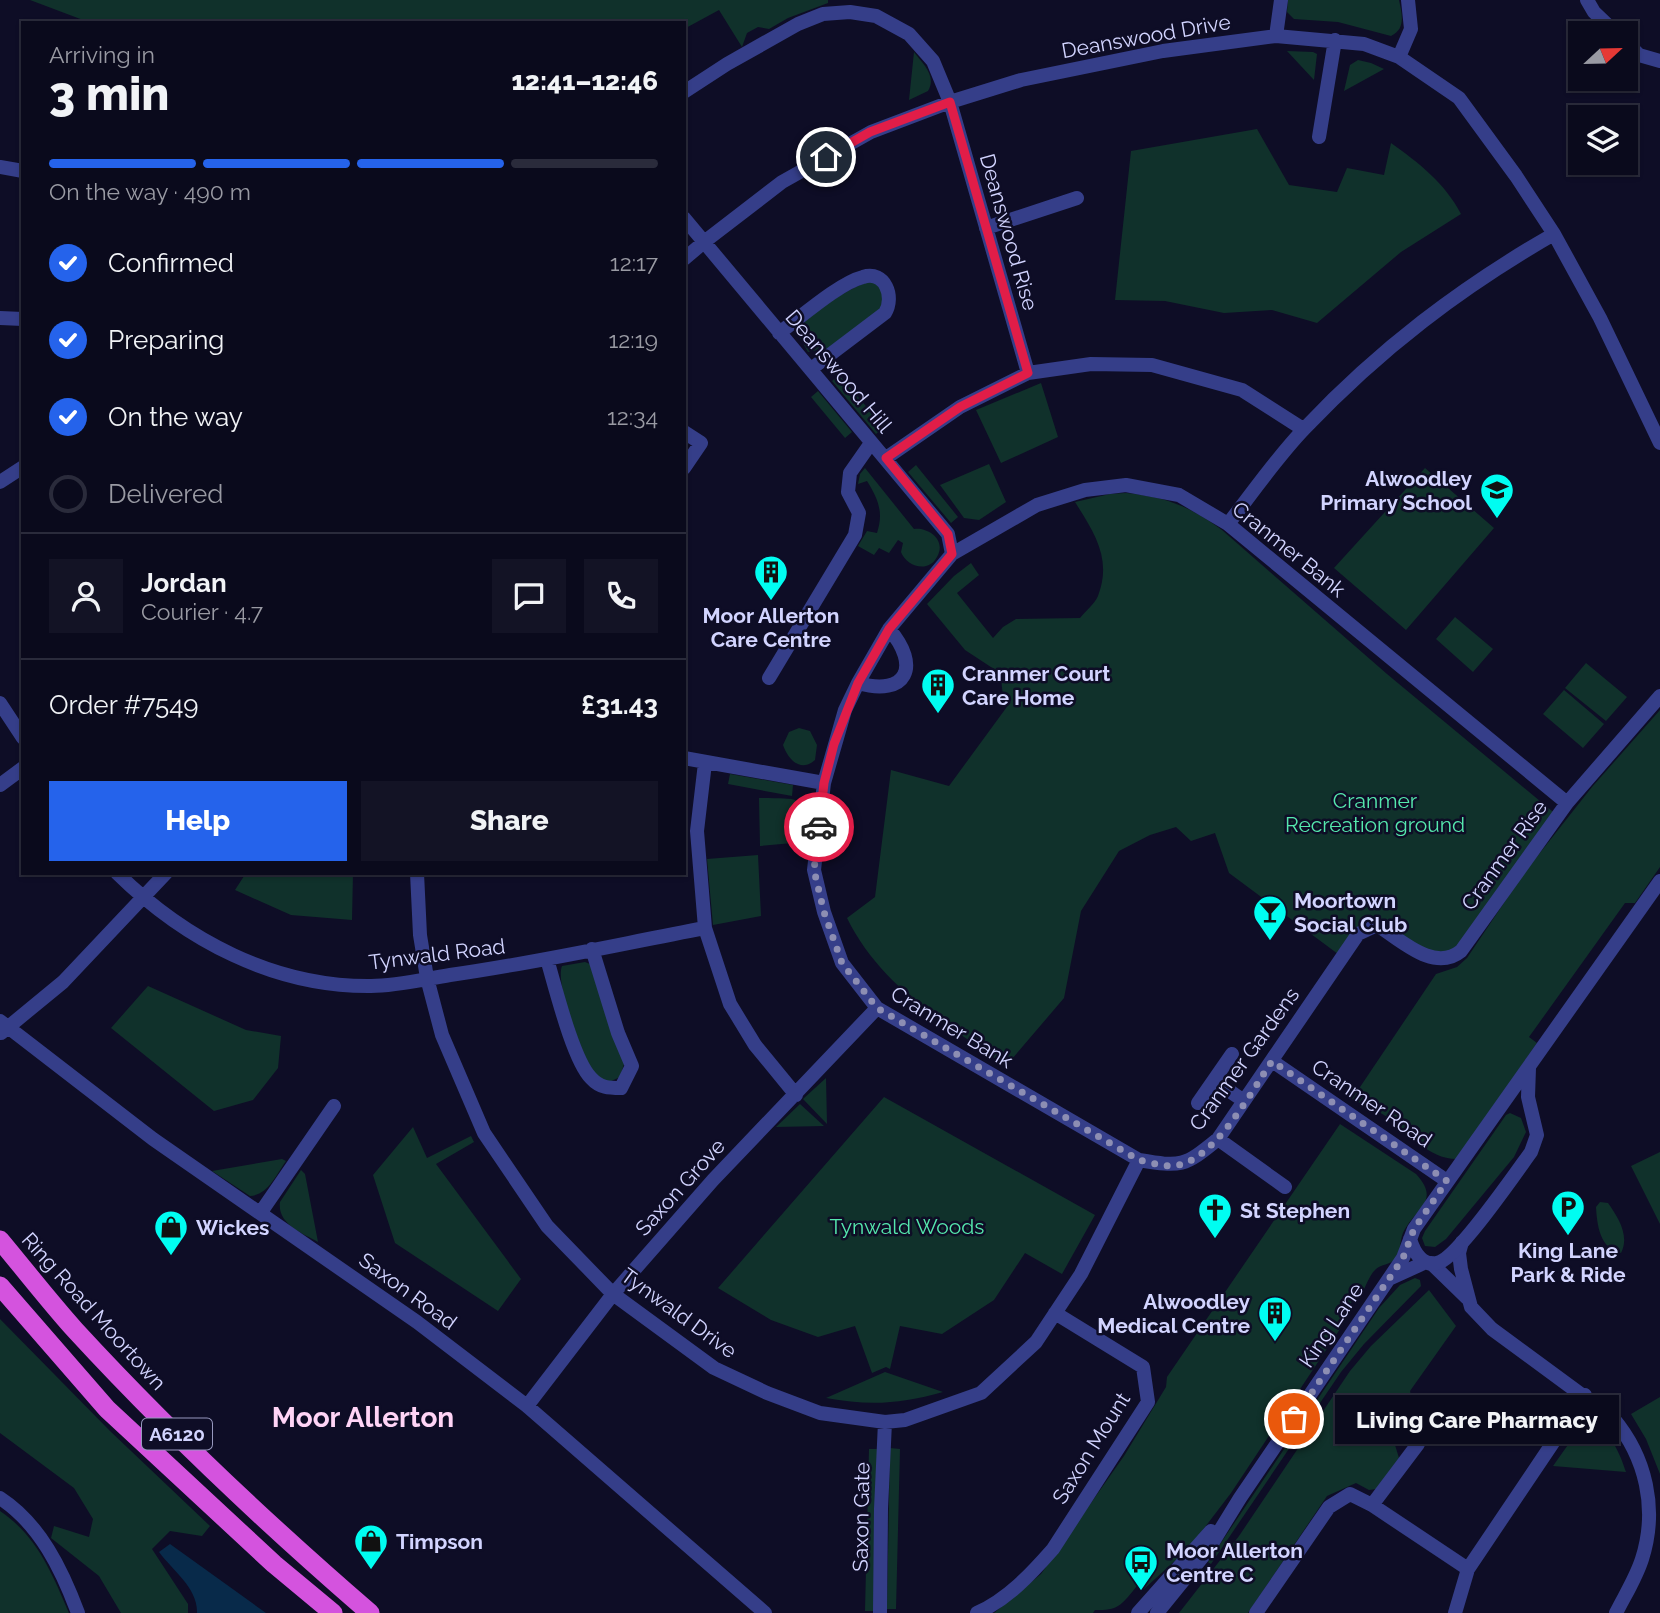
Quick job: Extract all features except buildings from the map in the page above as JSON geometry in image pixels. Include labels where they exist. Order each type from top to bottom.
[{"type":"highway","name":"Ring Road Moortown","points":[[0,1240],[75,1329],[213,1471],[298,1551],[370,1613]]},
{"type":"highway","name":"A6120","points":[[0,1286],[107,1409],[274,1564],[333,1613]]},
{"type":"street","points":[[1276,36],[1281,0]]},
{"type":"street","points":[[1399,57],[1411,29],[1408,0]]},
{"type":"street","points":[[1587,0],[1603,21]]},
{"type":"street","name":"Deanswood Rise","points":[[686,91],[749,51],[798,24],[823,14],[850,12],[876,16],[909,34],[933,61],[950,102],[1028,373]]},
{"type":"street","name":"Deanswood Drive","points":[[686,258],[782,181],[870,132],[950,102],[1021,80],[1163,51],[1276,36],[1364,44],[1399,57],[1458,98],[1516,176],[1554,234],[1600,318],[1660,443]]},
{"type":"street","points":[[1319,137],[1335,40]]},
{"type":"street","points":[[1638,54],[1660,61]]},
{"type":"street","points":[[0,167],[21,171]]},
{"type":"street","points":[[986,228],[1077,198]]},
{"type":"street","name":"Deanswood Hill","points":[[686,220],[948,534],[952,554]]},
{"type":"street","points":[[1228,524],[1303,429],[1362,373],[1447,301],[1495,268],[1554,234]]},
{"type":"street","points":[[779,333],[861,277],[875,277],[886,286],[890,300],[885,313],[811,369]]},
{"type":"street","points":[[0,318],[21,319]]},
{"type":"street","points":[[886,458],[960,407],[1028,373],[1091,364],[1152,365],[1242,390],[1303,429]]},
{"type":"street","points":[[686,433],[701,443],[686,465]]},
{"type":"street","points":[[769,678],[855,535],[859,513],[848,492],[850,473],[871,443]]},
{"type":"street","points":[[0,482],[21,468]]},
{"type":"street","name":"Cranmer Bank","points":[[1139,1160],[877,1008],[842,963],[824,912],[814,870],[824,783],[837,735],[858,683],[889,629],[952,554],[1037,505],[1085,489],[1126,485],[1179,495],[1228,524],[1567,803]]},
{"type":"street","points":[[858,683],[874,687],[886,686],[898,681],[905,674],[908,666],[906,656],[889,629]]},
{"type":"street","name":"Cranmer Rise","points":[[1358,934],[1377,925],[1432,959],[1445,960],[1461,951],[1567,803],[1660,696]]},
{"type":"street","points":[[0,703],[21,735]]},
{"type":"street","points":[[686,758],[824,783]]},
{"type":"street","points":[[705,763],[697,831],[705,928],[730,1004],[755,1045],[796,1096]]},
{"type":"street","points":[[0,785],[21,769]]},
{"type":"street","name":"Tynwald Road","points":[[119,875],[142,898],[190,933],[246,963],[316,981],[372,986],[547,959],[705,928]]},
{"type":"street","points":[[2,1028],[63,982],[164,875]]},
{"type":"street","name":"Tynwald Drive","points":[[417,875],[420,935],[427,978],[442,1035],[484,1133],[547,1226],[614,1294],[714,1368],[767,1394],[820,1413],[885,1422],[905,1420],[981,1393],[1036,1342],[1081,1274],[1139,1160]]},
{"type":"street","name":"King Lane","points":[[1157,1613],[1208,1550],[1240,1498],[1403,1258],[1414,1229],[1660,881]]},
{"type":"street","name":"Cranmer Gardens","points":[[1139,1160],[1172,1166],[1195,1158],[1218,1139],[1358,934]]},
{"type":"street","points":[[547,959],[573,1043],[589,1077],[603,1087],[621,1088],[632,1066],[618,1033],[592,949]]},
{"type":"street","name":"Saxon Grove","points":[[527,1406],[614,1294],[713,1180],[796,1096],[877,1008]]},
{"type":"street","name":"Saxon Road","points":[[2,1028],[153,1139],[417,1322],[527,1406],[765,1613]]},
{"type":"street","points":[[1198,1103],[1232,1054]]},
{"type":"street","name":"Cranmer Road","points":[[1272,1061],[1447,1181]]},
{"type":"street","name":"King Lane","points":[[1386,1280],[1444,1260],[1462,1242],[1531,1152],[1537,1135],[1528,1097],[1529,1066]]},
{"type":"street","points":[[1215,1081],[1244,1101]]},
{"type":"street","points":[[1498,1107],[1516,1102],[1530,1109]]},
{"type":"street","points":[[261,1212],[334,1106]]},
{"type":"street","points":[[1218,1139],[1285,1187]]},
{"type":"street","points":[[1410,1239],[1413,1251],[1468,1299]]},
{"type":"street","points":[[1462,1242],[1461,1269],[1471,1307],[1492,1329],[1613,1418],[1625,1433],[1646,1478],[1650,1516],[1648,1534],[1642,1560],[1616,1613]]},
{"type":"street","name":"Saxon Mount","points":[[977,1613],[997,1604],[1034,1571],[1053,1549],[1147,1402],[1143,1367],[1055,1313]]},
{"type":"street","points":[[1455,1613],[1468,1569],[1585,1395]]},
{"type":"street","name":"Saxon Gate","points":[[880,1613],[885,1422]]},
{"type":"street","points":[[1372,1505],[1418,1444]]},
{"type":"street","points":[[1260,1612],[1329,1507],[1350,1494],[1372,1505],[1468,1569]]},
{"type":"street","name":"King Lane","points":[[1138,1613],[1240,1498]]},
{"type":"street","points":[[0,1499],[8,1503],[43,1540],[65,1580],[78,1613]]},
{"type":"green space","points":[[30,0],[828,0],[828,3],[788,18],[769,29],[758,27],[747,33],[742,47],[719,10],[686,28],[686,21],[86,21]]},
{"type":"green space","points":[[1288,0],[1399,0],[1401,25],[1391,36],[1338,22],[1294,19],[1287,12]]},
{"type":"green space","points":[[1287,51],[1317,54],[1314,80]]},
{"type":"green space","points":[[914,52],[928,70],[931,80],[928,91],[909,100]]},
{"type":"green space","points":[[1358,60],[1384,69],[1344,91],[1350,65]]},
{"type":"green space","points":[[1257,129],[1289,185],[1337,192],[1347,168],[1384,175],[1391,143],[1439,183],[1461,214],[1401,252],[1317,323],[1272,310],[1224,313],[1165,301],[1115,300],[1131,151]]},
{"type":"green space","points":[[870,282],[878,284],[884,293],[880,311],[828,348],[808,352],[797,333],[808,319],[829,303]]},
{"type":"green space","points":[[839,375],[884,427],[876,434],[832,381]]},
{"type":"green space","points":[[1041,383],[1058,437],[1001,463],[976,410]]},
{"type":"green space","points":[[818,391],[852,432],[845,438],[811,397]]},
{"type":"green space","points":[[989,464],[1006,502],[979,520],[964,518],[940,485]]},
{"type":"green space","points":[[916,465],[958,517],[951,523],[908,472]]},
{"type":"green space","points":[[865,468],[914,529],[930,532],[938,540],[939,551],[933,562],[923,567],[907,561],[901,552],[903,543],[898,540],[889,553],[879,548],[874,555],[858,546],[867,531],[877,533],[880,519],[877,500],[867,481],[858,484],[860,474]]},
{"type":"green space","points":[[1425,468],[1494,528],[1406,630],[1334,568]]},
{"type":"green space","name":"Cranmer Recreation ground","points":[[1126,493],[1177,504],[1222,530],[1387,674],[1558,816],[1461,951],[1445,960],[1377,925],[1342,957],[1229,873],[1215,833],[1191,841],[1176,827],[1150,835],[1119,851],[1081,911],[1064,998],[1006,1066],[916,1002],[896,984],[861,942],[847,918],[875,897],[891,770],[949,786],[1009,704],[1003,694],[1000,673],[965,650],[927,604],[971,563],[979,575],[957,593],[993,638],[1003,627],[1016,619],[1080,618],[1098,596],[1103,570],[1095,536],[1075,502]]},
{"type":"green space","points":[[1455,617],[1493,649],[1473,672],[1436,639]]},
{"type":"green space","points":[[1586,663],[1627,697],[1606,721],[1565,688]]},
{"type":"green space","points":[[1564,690],[1604,724],[1583,748],[1543,714]]},
{"type":"green space","points":[[1660,710],[1660,867],[1635,903],[1625,903],[1529,1037],[1537,1043],[1457,1159],[1437,1155],[1419,1144],[1383,1114],[1352,1099],[1436,974],[1457,967],[1467,958],[1524,873],[1592,787]]},
{"type":"green space","points":[[799,728],[810,731],[817,745],[815,760],[810,764],[795,763],[783,745],[789,732]]},
{"type":"green space","points":[[730,774],[793,785],[792,796],[728,784]]},
{"type":"green space","points":[[759,798],[800,802],[804,815],[804,842],[760,846]]},
{"type":"green space","points":[[758,855],[761,916],[713,925],[707,859]]},
{"type":"green space","points":[[245,875],[353,875],[352,920],[291,915],[235,890]]},
{"type":"green space","points":[[585,962],[590,964],[624,1064],[620,1077],[607,1083],[590,1068],[586,1060],[562,987],[562,966]]},
{"type":"green space","points":[[148,986],[246,1030],[281,1036],[278,1068],[253,1100],[214,1111],[111,1028]]},
{"type":"green space","points":[[826,1078],[827,1124],[803,1099]]},
{"type":"green space","name":"Tynwald Woods","points":[[884,1097],[1095,1215],[1062,1274],[1025,1253],[994,1300],[942,1334],[900,1326],[890,1369],[886,1367],[872,1373],[855,1326],[818,1337],[771,1320],[718,1288]]},
{"type":"green space","points":[[800,1104],[824,1126],[776,1127]]},
{"type":"green space","points":[[1510,1113],[1521,1118],[1526,1132],[1514,1157],[1446,1239],[1435,1247],[1425,1246],[1422,1238],[1425,1231]]},
{"type":"green space","points":[[1340,1124],[1416,1174],[1423,1183],[1426,1197],[1403,1233],[1395,1259],[1376,1269],[1362,1293],[1358,1291],[1350,1305],[1354,1308],[1231,1493],[1189,1548],[1144,1589],[1137,1586],[1115,1608],[1095,1610],[1093,1613],[994,1613],[1041,1574],[1124,1456],[1166,1387],[1167,1377]]},
{"type":"green space","points":[[413,1127],[427,1158],[471,1136],[474,1142],[436,1164],[521,1279],[498,1311],[395,1243],[373,1175]]},
{"type":"green space","points":[[1660,1152],[1660,1224],[1631,1166]]},
{"type":"green space","points":[[282,1159],[286,1161],[271,1183],[256,1195],[250,1196],[212,1171]]},
{"type":"green space","points":[[301,1170],[305,1174],[318,1242],[286,1222],[280,1210],[280,1202]]},
{"type":"green space","points":[[1600,1202],[1608,1203],[1622,1227],[1624,1240],[1621,1253],[1608,1247],[1601,1235],[1596,1207]]},
{"type":"green space","points":[[1415,1278],[1420,1280],[1421,1286],[1364,1344],[1341,1372],[1211,1564],[1208,1562],[1379,1308],[1400,1285]]},
{"type":"green space","points":[[1429,1290],[1456,1326],[1410,1391],[1421,1436],[1395,1445],[1399,1458],[1376,1489],[1369,1490],[1356,1483],[1327,1496],[1248,1613],[1179,1613],[1239,1536],[1350,1371],[1371,1346]]},
{"type":"green space","points":[[0,1319],[110,1431],[210,1526],[202,1536],[170,1531],[152,1549],[188,1604],[188,1613],[121,1613],[99,1576],[51,1538],[54,1526],[89,1537],[93,1519],[74,1488],[0,1433]]},
{"type":"green space","points":[[885,1372],[943,1392],[885,1403],[826,1398]]},
{"type":"green space","points":[[1660,1397],[1660,1474],[1646,1439],[1631,1414]]},
{"type":"green space","points":[[1588,1424],[1602,1429],[1607,1435],[1626,1472],[1553,1466],[1577,1432]]},
{"type":"green space","points":[[890,1448],[900,1449],[896,1609],[887,1609]]},
{"type":"green space","points":[[869,1449],[878,1449],[874,1611],[865,1611]]},
{"type":"green space","points":[[0,1511],[34,1544],[69,1613],[0,1613]]},
{"type":"water","points":[[170,1544],[266,1613],[197,1613],[189,1588],[159,1552]]},
{"type":"way so far","points":[[819,827],[814,870],[824,912],[842,963],[877,1008],[1139,1160],[1172,1166],[1195,1158],[1218,1139],[1272,1061],[1447,1181],[1414,1229],[1403,1258],[1294,1419]]},
{"type":"place","name":"Alwoodley Primary School","points":[[1497,520]]},
{"type":"place","name":"Moor Allerton Care Centre","points":[[771,602]]},
{"type":"place","name":"Cranmer Court Care Home","points":[[938,715]]},
{"type":"place","name":"Moortown Social Club","points":[[1270,942]]},
{"type":"place","name":"King Lane Park & Ride","points":[[1568,1237]]},
{"type":"place","name":"St Stephen","points":[[1215,1240]]},
{"type":"place","name":"Wickes","points":[[171,1257]]},
{"type":"place","name":"Alwoodley Medical Centre","points":[[1275,1343]]},
{"type":"place","name":"Living Care Pharmacy","points":[[1294,1419]]},
{"type":"place","name":"Timpson","points":[[371,1571]]},
{"type":"place","name":"Moor Allerton Centre C","points":[[1141,1592]]},
{"type":"district","name":"Moor Allerton","points":[[363,1417]]},
{"type":"route","points":[[819,827],[824,783],[834,744],[845,710],[858,683],[889,629],[952,554],[948,534],[886,458],[960,407],[1028,373],[950,102],[870,132],[826,157]]}]
